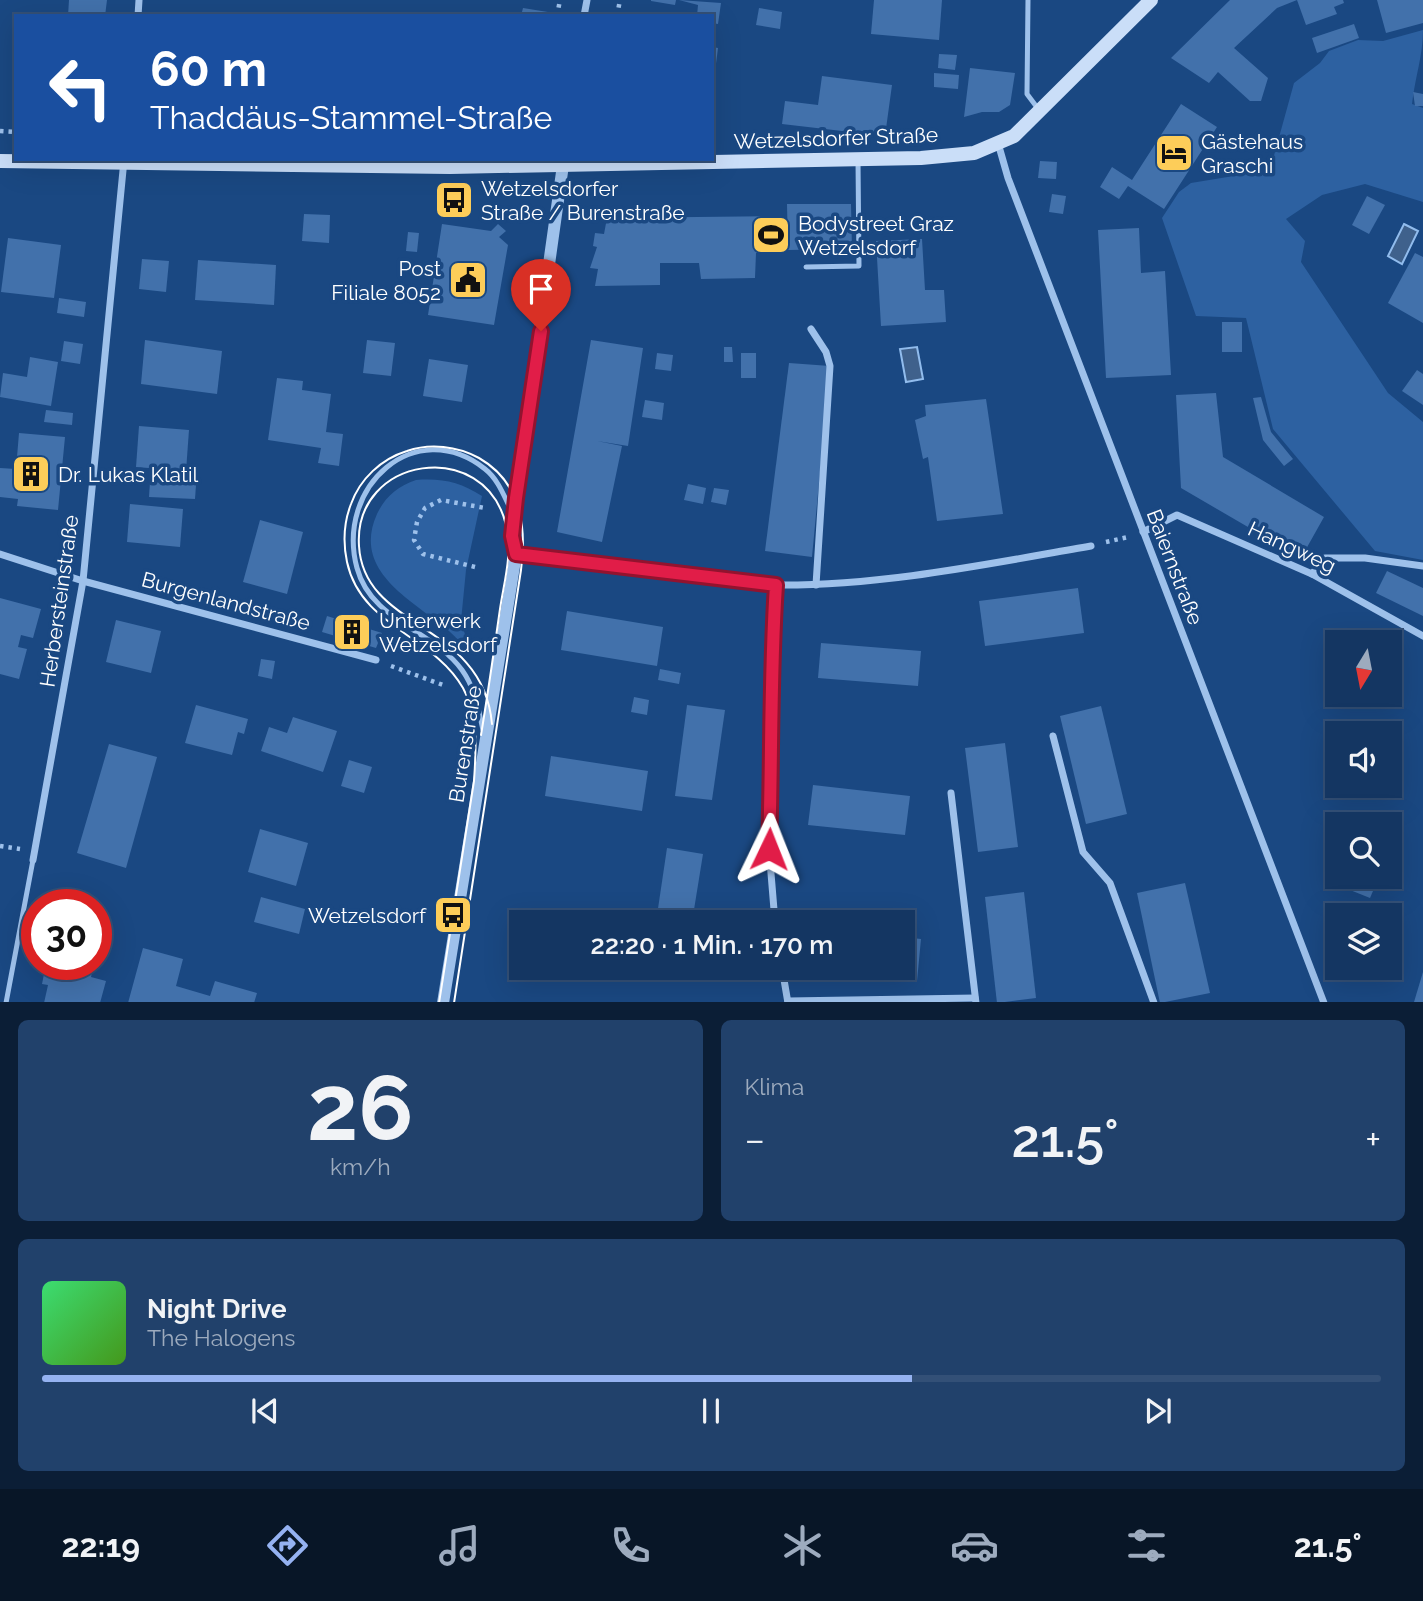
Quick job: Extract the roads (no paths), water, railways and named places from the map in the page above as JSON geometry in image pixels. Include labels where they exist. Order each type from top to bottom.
[{"type":"main road","name":"Wetzelsdorfer Straße","points":[[714,161],[858,160],[974,153],[1014,136],[1151,0]]},
{"type":"main road","name":"Wetzelsdorfer Straße","points":[[0,161],[710,161]]},
{"type":"street","name":"Baiernstraße","points":[[998,143],[1008,178],[1324,1002]]},
{"type":"street","name":"Herbersteinstraße","points":[[33,860],[83,581],[124,162]]},
{"type":"street","name":"Burenstraße","points":[[443,1002],[516,554],[512,536],[514,517],[563,162]]},
{"type":"street","points":[[811,329],[826,352],[830,366],[816,585]]},
{"type":"street","name":"Hangweg","points":[[1143,532],[1177,515],[1312,574],[1423,636]]},
{"type":"street","points":[[516,554],[776,585],[816,585],[948,571],[1091,546]]},
{"type":"street","name":"Burgenlandstraße","points":[[0,554],[83,581],[376,660]]},
{"type":"street","points":[[1312,574],[1325,558],[1365,558],[1423,566]]},
{"type":"street","points":[[774,910],[769,849],[773,739],[770,678],[776,585]]},
{"type":"street","points":[[1053,736],[1083,852],[1110,883],[1154,1002]]},
{"type":"street","points":[[784,980],[788,1002],[975,1000],[951,793]]},
{"type":"lane","points":[[1028,0],[1027,94],[1039,110]]},
{"type":"lane","points":[[806,267],[859,266],[858,160]]},
{"type":"lane","points":[[485,740],[475,693],[461,669],[441,648],[383,609],[368,591],[357,571],[354,523],[359,499],[375,477],[404,456],[433,451],[456,455],[486,470],[499,485],[514,517]]},
{"type":"lane","name":"Herbersteinstraße","points":[[6,1002],[33,860]]},
{"type":"tram line","points":[[439,1002],[474,781],[475,734],[472,710],[463,688],[450,670],[367,602],[355,584],[347,562],[345,540],[351,504],[366,478],[397,455],[434,447],[462,451],[479,458],[504,479],[518,506],[523,537],[521,570],[454,1002]]},
{"type":"tram line","points":[[481,735],[484,719],[486,704],[489,688],[507,567],[509,546],[506,525],[493,497],[473,478],[449,469],[422,468],[397,476],[376,492],[363,516],[359,546],[366,574],[381,595],[401,613],[447,645],[468,665],[484,690],[492,724]]},
{"type":"place","name":"Gästehaus Graschi","points":[[1174,153]]},
{"type":"place","name":"Wetzelsdorfer Straße / Burenstraße","points":[[454,200]]},
{"type":"place","name":"Bodystreet Graz Wetzelsdorf","points":[[771,235]]},
{"type":"place","name":"Post Filiale 8052","points":[[468,280]]},
{"type":"place","name":"Dr. Lukas Klatil","points":[[31,474]]},
{"type":"place","name":"Unterwerk Wetzelsdorf","points":[[352,632]]},
{"type":"place","name":"Wetzelsdorf","points":[[453,915]]}]
